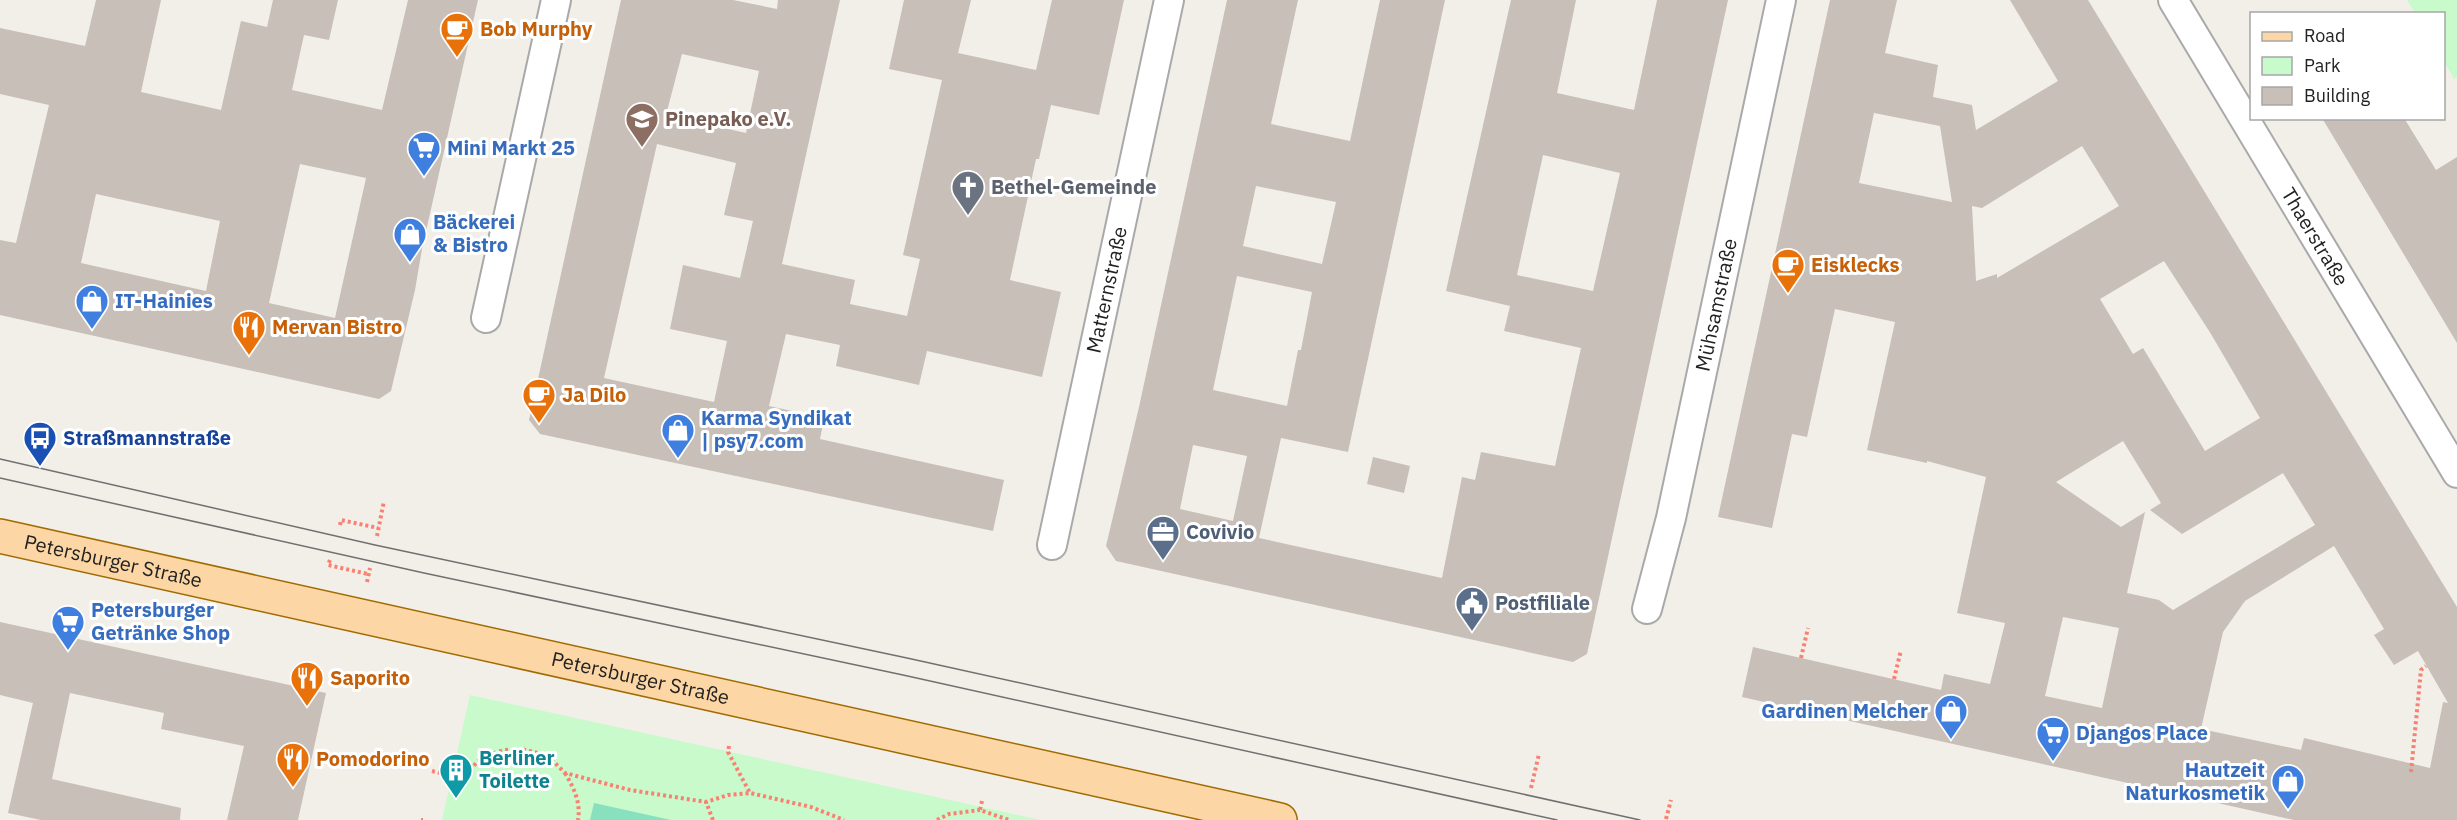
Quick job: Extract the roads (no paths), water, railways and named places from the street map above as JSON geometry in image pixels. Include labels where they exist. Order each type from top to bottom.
[{"type":"main road","name":"Petersburger Straße","points":[[0,536],[1280,820]]},
{"type":"street","points":[[486,318],[556,0]]},
{"type":"street","name":"Matternstraße","points":[[1052,545],[1169,0]]},
{"type":"street","name":"Mühsamstraße","points":[[1647,609],[1671,518],[1781,0]]},
{"type":"street","name":"Thaerstraße","points":[[2173,0],[2457,473]]},
{"type":"tram line","points":[[0,459],[375,545],[907,658],[1640,820]]},
{"type":"tram line","points":[[0,478],[424,573],[903,675],[1557,820]]},
{"type":"place","name":"Bob Murphy","points":[[457,58]]},
{"type":"place","name":"Pinepako e.V.","points":[[642,148]]},
{"type":"place","name":"Mini Markt 25","points":[[424,177]]},
{"type":"place","name":"Bethel-Gemeinde","points":[[968,216]]},
{"type":"place","name":"Bäckerei & Bistro","points":[[410,263]]},
{"type":"place","name":"Eisklecks","points":[[1788,294]]},
{"type":"place","name":"IT-Hainies","points":[[92,330]]},
{"type":"place","name":"Mervan Bistro","points":[[249,356]]},
{"type":"place","name":"Ja Dilo","points":[[539,424]]},
{"type":"place","name":"Karma Syndikat | psy7.com","points":[[678,459]]},
{"type":"place","name":"Straßmannstraße","points":[[40,467]]},
{"type":"place","name":"Covivio","points":[[1163,561]]},
{"type":"place","name":"Postfiliale","points":[[1472,632]]},
{"type":"place","name":"Petersburger Getränke Shop","points":[[68,651]]},
{"type":"place","name":"Saporito","points":[[307,707]]},
{"type":"place","name":"Gardinen Melcher","points":[[1951,740]]},
{"type":"place","name":"Djangos Place","points":[[2053,762]]},
{"type":"place","name":"Pomodorino","points":[[293,788]]},
{"type":"place","name":"Berliner Toilette","points":[[456,799]]},
{"type":"place","name":"Hautzeit Naturkosmetik","points":[[2288,810]]}]
